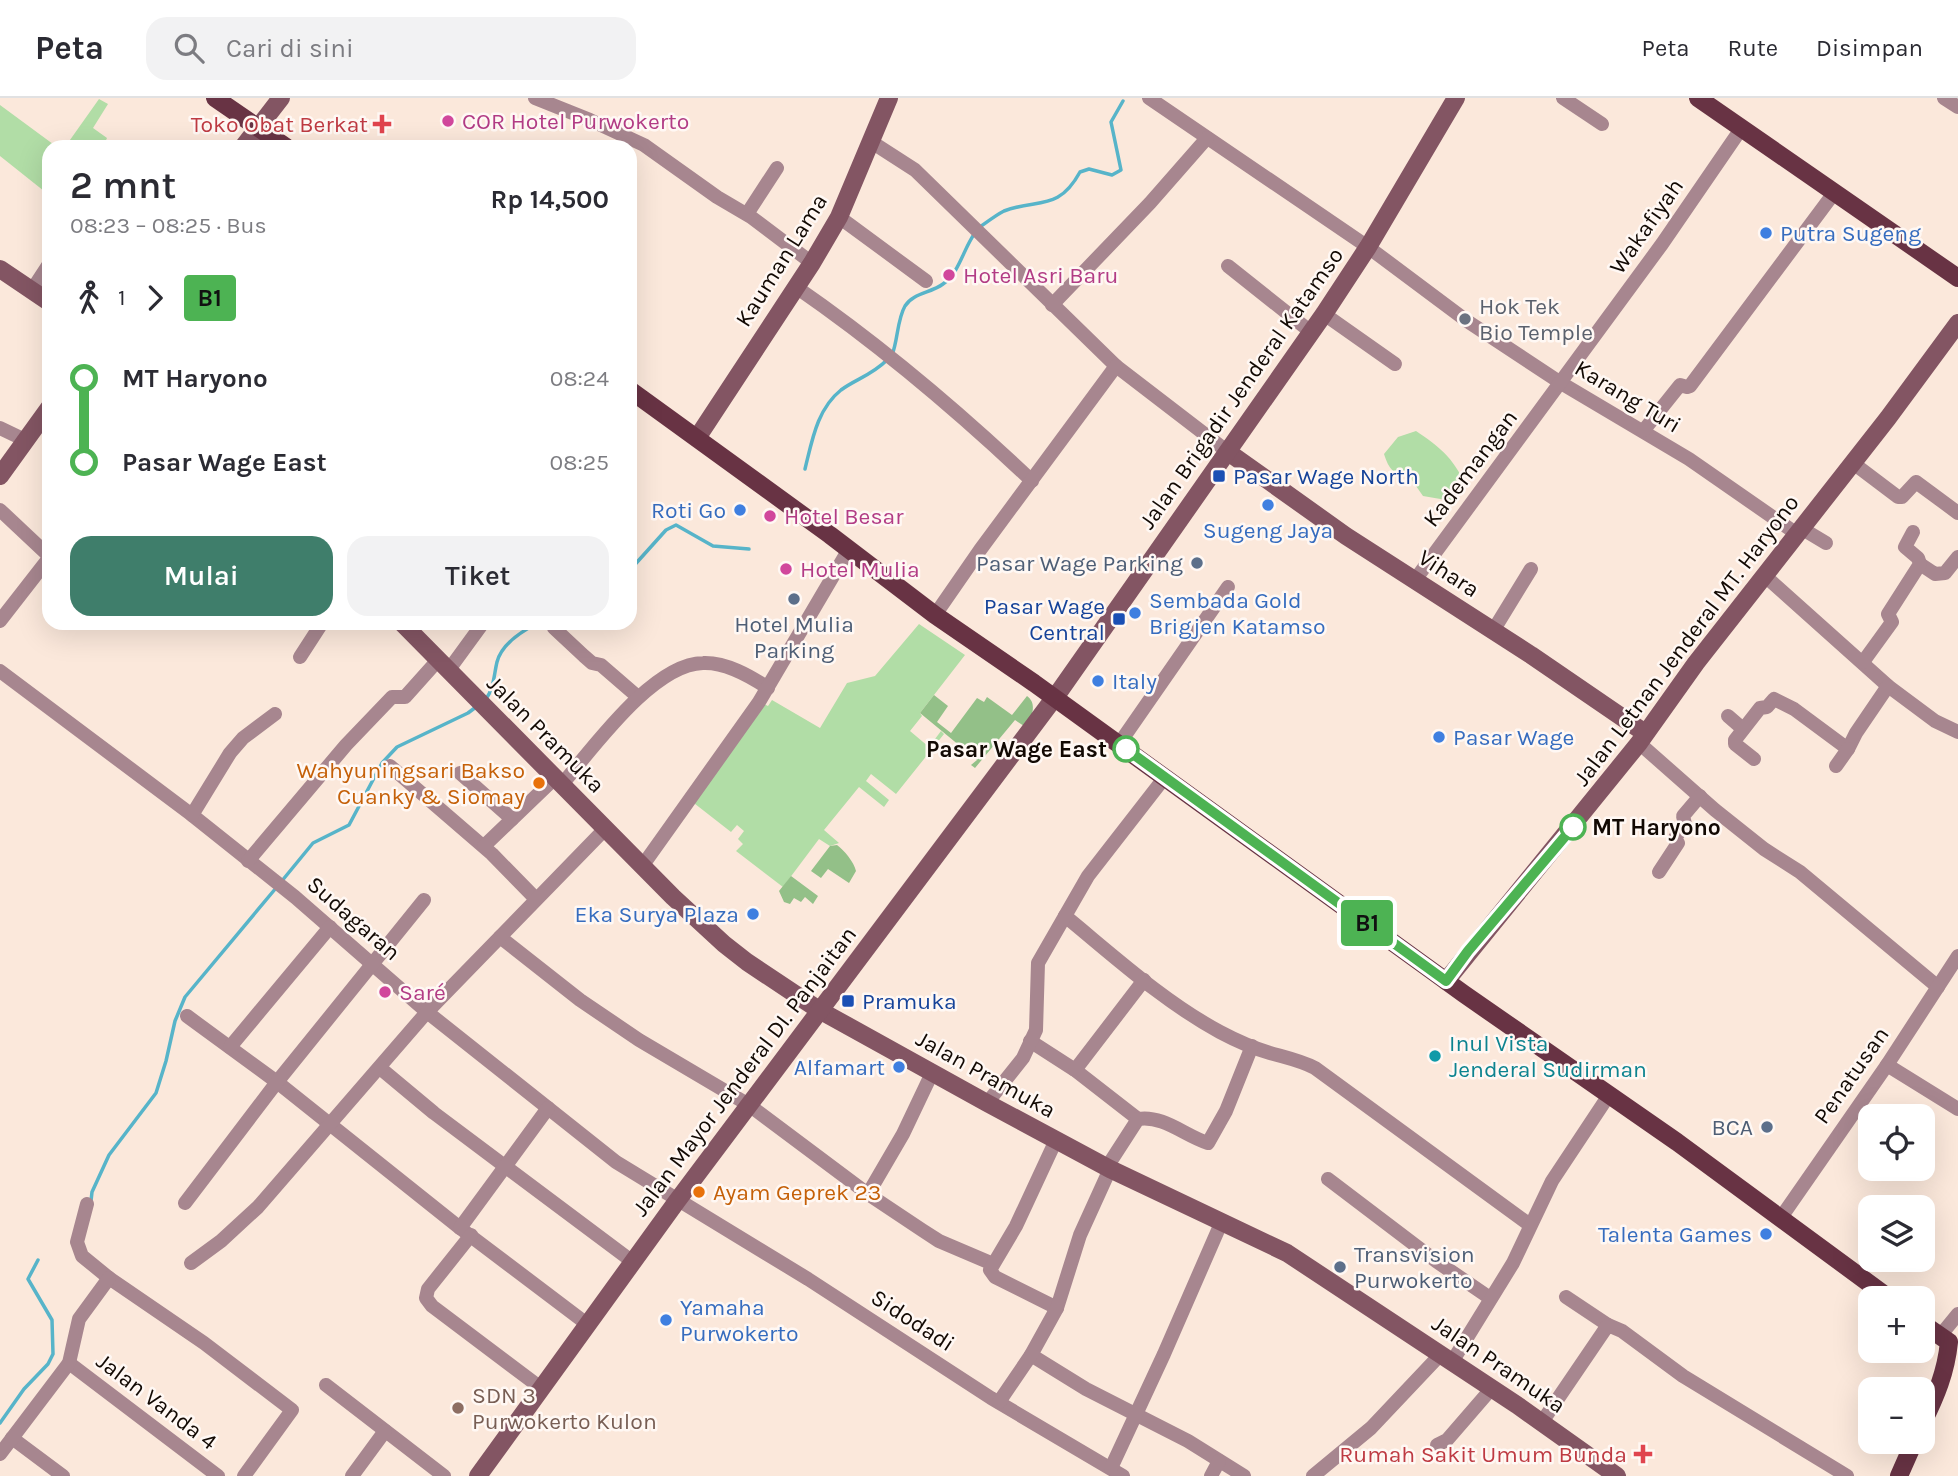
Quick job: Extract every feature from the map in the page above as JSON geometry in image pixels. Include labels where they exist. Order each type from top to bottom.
[{"type":"main road","points":[[215,98],[276,140]]},
{"type":"main road","points":[[1698,98],[1958,278]]},
{"type":"main road","points":[[637,395],[935,615],[1119,744],[1872,1286]]},
{"type":"main road","points":[[1935,1398],[1947,1359],[1949,1342]]},
{"type":"main road","points":[[1899,1476],[1909,1454]]},
{"type":"street","points":[[249,140],[281,98]]},
{"type":"street","name":"Kauman Lama","points":[[697,438],[813,263],[839,218],[889,98]]},
{"type":"street","name":"Karang Turi","points":[[1149,98],[1561,383],[1644,430],[1799,531],[1826,543]]},
{"type":"street","name":"Jalan Brigadir Jenderal Katamso","points":[[1054,698],[1324,314],[1368,247],[1456,98]]},
{"type":"street","points":[[1563,98],[1602,124]]},
{"type":"street","points":[[1944,98],[1958,107]]},
{"type":"street","points":[[541,99],[633,140]]},
{"type":"street","name":"Wakafiyah","points":[[1561,383],[1741,129]]},
{"type":"street","points":[[1052,305],[1150,203],[1207,138]]},
{"type":"street","points":[[870,141],[915,170],[1116,366],[1228,452]]},
{"type":"street","points":[[637,142],[717,197],[747,214],[813,263]]},
{"type":"street","points":[[747,214],[777,168]]},
{"type":"street","points":[[1644,430],[1681,385],[1687,387],[1690,384],[1834,193]]},
{"type":"street","points":[[839,218],[926,281]]},
{"type":"street","points":[[1228,266],[1311,332]]},
{"type":"street","points":[[0,269],[42,297]]},
{"type":"street","points":[[32,290],[42,275]]},
{"type":"street","points":[[796,288],[832,312],[944,399],[1032,481]]},
{"type":"street","points":[[1324,314],[1395,364]]},
{"type":"street","name":"Jalan Letnan Jenderal MT. Haryono","points":[[1446,981],[1642,738],[1696,663],[1853,463],[1958,323]]},
{"type":"street","points":[[935,615],[1116,366]]},
{"type":"street","name":"Kademangan","points":[[1415,580],[1561,383]]},
{"type":"street","points":[[0,476],[42,417]]},
{"type":"street","points":[[0,428],[25,440]]},
{"type":"street","name":"Vihara","points":[[1228,452],[1346,536],[1493,631],[1642,738]]},
{"type":"street","points":[[1853,463],[1898,497],[1902,497],[1916,482],[1958,513]]},
{"type":"street","points":[[0,510],[42,550]]},
{"type":"street","points":[[1913,532],[1905,547],[1918,558],[1920,564],[1935,574],[1945,573],[1958,557]]},
{"type":"street","points":[[643,865],[768,688],[849,549]]},
{"type":"street","points":[[1863,662],[1892,622],[1888,614],[1920,564]]},
{"type":"street","points":[[0,621],[42,566]]},
{"type":"street","points":[[1493,631],[1531,569]]},
{"type":"street","points":[[1765,576],[1888,686],[1935,721],[1958,732]]},
{"type":"street","points":[[1119,744],[1228,587]]},
{"type":"street","points":[[300,657],[317,630]]},
{"type":"street","name":"Jalan Pramuka","points":[[409,630],[472,696],[724,944],[819,1010],[932,1073],[1109,1168],[1287,1253],[1492,1388],[1617,1476]]},
{"type":"street","points":[[248,860],[392,697],[405,697],[443,665],[476,630]]},
{"type":"street","points":[[556,630],[583,656],[592,663],[601,665],[638,697]]},
{"type":"street","points":[[484,846],[559,780],[638,697],[680,669],[703,663],[726,666],[768,688]]},
{"type":"street","name":"Sudagaran","points":[[0,671],[192,815],[295,897],[427,1012],[616,1162],[677,1201]]},
{"type":"street","points":[[1836,766],[1888,686]]},
{"type":"street","name":"Jalan Mayor Jenderal DI. Panjaitan","points":[[478,1476],[677,1201],[1054,698]]},
{"type":"street","points":[[1754,759],[1734,742],[1760,708],[1767,707],[1777,698],[1848,749]]},
{"type":"street","points":[[192,815],[230,753],[243,738],[275,714]]},
{"type":"street","points":[[1728,716],[1743,729]]},
{"type":"street","points":[[1642,738],[1700,796],[1764,849],[1800,872],[1938,987]]},
{"type":"street","points":[[390,766],[484,846],[536,899]]},
{"type":"street","points":[[460,773],[512,820]]},
{"type":"street","points":[[987,1103],[1023,1058],[1036,1030],[1038,963],[1088,876],[1165,777]]},
{"type":"street","points":[[1659,872],[1678,844],[1675,838],[1685,824],[1684,813],[1700,796]]},
{"type":"street","points":[[191,1263],[216,1245],[258,1207],[427,1012],[606,828]]},
{"type":"street","points":[[185,1203],[277,1082],[424,900]]},
{"type":"street","points":[[1065,916],[1188,1013],[1252,1046],[1296,1059],[1315,1068],[1530,1225]]},
{"type":"street","points":[[230,1047],[330,926]]},
{"type":"street","points":[[500,937],[580,1000],[639,1040],[749,1105],[869,1194],[939,1241],[993,1264]]},
{"type":"street","name":"Penatusan","points":[[1780,1219],[1887,1065],[1958,956]]},
{"type":"street","points":[[1075,1070],[1144,980]]},
{"type":"street","points":[[187,1016],[277,1082],[465,1232],[587,1324]]},
{"type":"street","points":[[1030,1041],[1075,1070],[1138,1119],[1153,1118],[1208,1143],[1226,1111],[1252,1046]]},
{"type":"street","points":[[1887,1065],[1958,1109]]},
{"type":"street","points":[[380,1068],[434,1113],[633,1262]]},
{"type":"street","points":[[869,1194],[903,1134],[932,1073]]},
{"type":"street","points":[[1313,1476],[1371,1428],[1446,1359],[1513,1263],[1552,1181],[1609,1095]]},
{"type":"street","points":[[541,1388],[432,1306],[426,1298],[428,1289],[505,1166],[548,1108]]},
{"type":"street","points":[[999,1402],[1031,1355],[1057,1308],[1080,1235],[1109,1168],[1138,1119]]},
{"type":"street","points":[[1056,1140],[1016,1226],[990,1272],[1057,1308]]},
{"type":"street","points":[[1328,1179],[1436,1261],[1490,1298]]},
{"type":"street","name":"Sidodadi","points":[[677,1201],[798,1273],[999,1402],[1117,1472]]},
{"type":"street","points":[[87,1204],[77,1242],[82,1256],[292,1410],[244,1476]]},
{"type":"street","points":[[1117,1472],[1136,1414],[1222,1221]]},
{"type":"street","points":[[0,1454],[69,1363],[79,1320],[109,1278]]},
{"type":"street","points":[[1566,1297],[1608,1325],[1622,1331],[1683,1376],[1847,1476]]},
{"type":"street","points":[[1949,1342],[1958,1314]]},
{"type":"street","points":[[1542,1422],[1608,1325]]},
{"type":"street","points":[[1031,1355],[1086,1389],[1188,1441],[1244,1476]]},
{"type":"street","name":"Jalan Vanda 4","points":[[69,1363],[218,1476]]},
{"type":"street","points":[[326,1385],[444,1476]]},
{"type":"street","points":[[1437,1446],[1447,1440],[1492,1388]]},
{"type":"street","points":[[352,1476],[385,1431]]},
{"type":"street","points":[[12,1438],[63,1476]]},
{"type":"street","points":[[1211,1476],[1219,1461]]},
{"type":"green space","points":[[99,99],[108,104],[93,128],[106,140],[70,140]]},
{"type":"green space","points":[[0,105],[48,140],[42,140],[42,189],[0,156]]},
{"type":"green space","points":[[1416,431],[1445,453],[1465,483],[1452,501],[1423,496],[1409,476],[1395,473],[1388,464],[1384,454],[1398,437]]},
{"type":"green space","points":[[919,624],[965,655],[920,713],[922,716],[910,731],[929,747],[941,731],[944,734],[896,794],[871,774],[866,781],[889,800],[884,807],[859,787],[824,830],[839,843],[830,846],[819,839],[783,887],[736,851],[743,844],[738,839],[744,831],[737,825],[731,832],[690,800],[760,702],[768,706],[772,700],[820,728],[847,683],[875,676]]},
{"type":"green space","points":[[934,695],[948,706],[937,722],[951,733],[977,698],[984,702],[987,697],[1012,715],[1027,696],[1033,711],[1027,728],[1015,720],[975,768],[971,765],[977,760],[920,713]]},
{"type":"green space","points":[[837,845],[848,856],[856,871],[849,883],[828,869],[821,878],[811,871],[830,846]]},
{"type":"green space","points":[[791,876],[818,896],[813,904],[805,897],[801,902],[794,898],[790,904],[784,902],[779,891]]},
{"type":"waterway","points":[[980,227],[1004,211],[1055,198],[1072,185],[1080,172],[1089,169],[1112,175],[1121,170],[1111,122],[1123,101]]},
{"type":"waterway","points":[[892,355],[905,306],[913,298],[949,279],[975,233]]},
{"type":"waterway","points":[[805,469],[817,426],[826,406],[841,390],[887,360]]},
{"type":"waterway","points":[[637,562],[666,530],[676,525],[713,546],[749,549]]},
{"type":"waterway","points":[[485,700],[503,649],[526,630]]},
{"type":"waterway","points":[[281,882],[313,843],[349,825],[382,763],[397,747],[476,707]]},
{"type":"waterway","points":[[91,1201],[92,1192],[109,1155],[156,1093],[175,1021],[185,997],[276,888]]},
{"type":"waterway","points":[[0,1423],[24,1389],[48,1364],[53,1354],[52,1320],[28,1279],[38,1260]]},
{"type":"bus line","name":"B1","points":[[1126,749],[1446,981],[1468,951],[1573,827]]},
{"type":"place","name":"COR Hotel Purwokerto","points":[[448,121]]},
{"type":"place","name":"Toko Obat Berkat","points":[[382,124]]},
{"type":"place","name":"Putra Sugeng","points":[[1766,233]]},
{"type":"place","name":"Hotel Asri Baru","points":[[949,275]]},
{"type":"place","name":"Hok Tek Bio Temple","points":[[1465,319]]},
{"type":"place","name":"Pasar Wage North","points":[[1219,476]]},
{"type":"place","name":"Sugeng Jaya","points":[[1268,505]]},
{"type":"place","name":"Roti Go","points":[[740,510]]},
{"type":"place","name":"Hotel Besar","points":[[770,516]]},
{"type":"place","name":"Pasar Wage Parking","points":[[1197,563]]},
{"type":"place","name":"Hotel Mulia","points":[[786,569]]},
{"type":"place","name":"Hotel Mulia Parking","points":[[794,599]]},
{"type":"place","name":"Sembada Gold Brigjen Katamso","points":[[1135,613]]},
{"type":"place","name":"Pasar Wage Central","points":[[1119,619]]},
{"type":"place","name":"Italy","points":[[1098,681]]},
{"type":"place","name":"Pasar Wage","points":[[1439,737]]},
{"type":"place","name":"Pasar Wage East","points":[[1126,749]]},
{"type":"place","name":"Wahyuningsari Bakso Cuanky & Siomay","points":[[539,783]]},
{"type":"place","name":"MT Haryono","points":[[1573,827]]},
{"type":"place","name":"Eka Surya Plaza","points":[[753,914]]},
{"type":"place","name":"Saré","points":[[385,992]]},
{"type":"place","name":"Pramuka","points":[[848,1001]]},
{"type":"place","name":"Inul Vista Jenderal Sudirman","points":[[1435,1056]]},
{"type":"place","name":"Alfamart","points":[[899,1067]]},
{"type":"place","name":"BCA","points":[[1767,1127]]},
{"type":"place","name":"Ayam Geprek 23","points":[[699,1192]]},
{"type":"place","name":"Talenta Games","points":[[1766,1234]]},
{"type":"place","name":"Transvision Purwokerto","points":[[1340,1267]]},
{"type":"place","name":"Yamaha Purwokerto","points":[[666,1320]]},
{"type":"place","name":"SDN 3 Purwokerto Kulon","points":[[458,1408]]},
{"type":"place","name":"Rumah Sakit Umum Bunda","points":[[1643,1454]]}]
